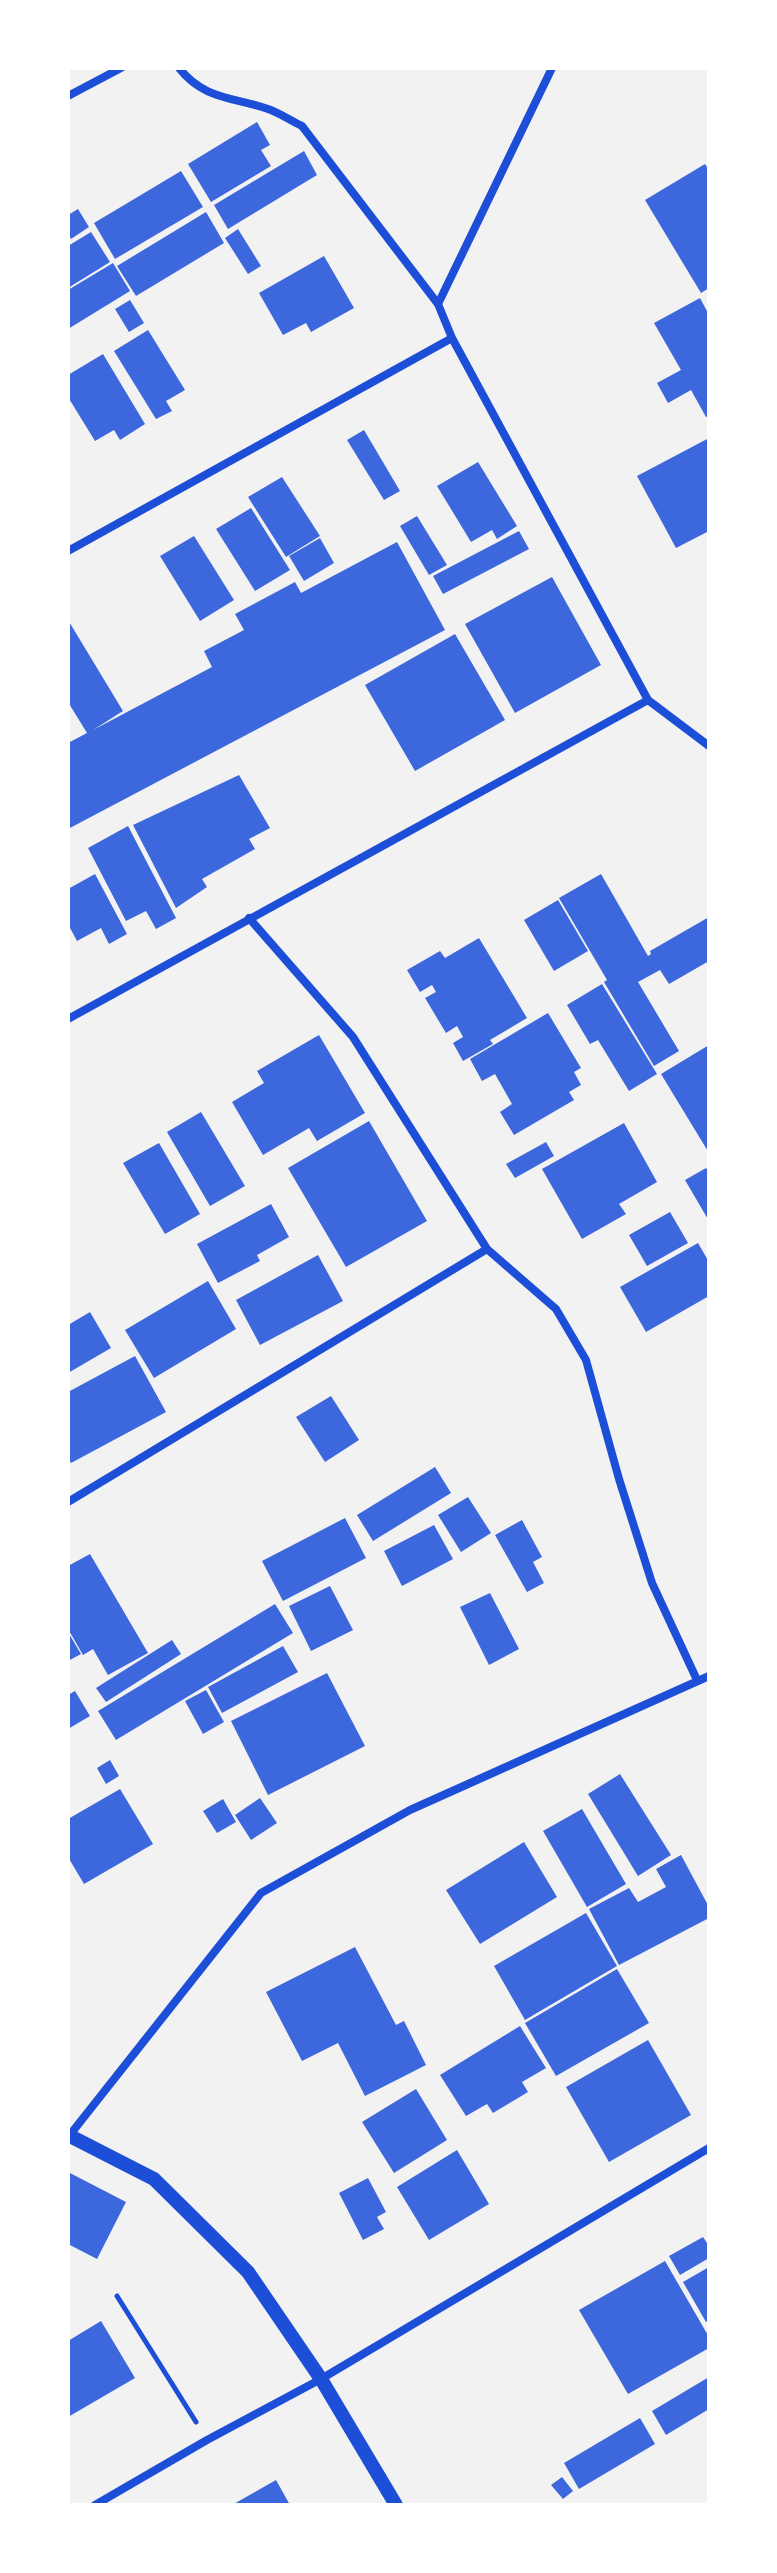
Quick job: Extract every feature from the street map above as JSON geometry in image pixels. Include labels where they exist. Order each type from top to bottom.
[{"type":"street","points":[[68,96],[121,68]]},
{"type":"street","points":[[179,68],[190,82],[215,96],[270,110],[302,126],[438,304],[452,338],[648,700],[709,746]]},
{"type":"street","points":[[438,304],[552,68]]},
{"type":"street","points":[[68,551],[452,338]]},
{"type":"street","points":[[68,1019],[648,700]]},
{"type":"street","points":[[249,918],[353,1037],[487,1249],[556,1309],[586,1360],[652,1583],[697,1680]]},
{"type":"street","points":[[68,1502],[487,1249]]},
{"type":"street","points":[[396,2505],[321,2379],[248,2272],[154,2179],[68,2135],[261,1893],[410,1810],[709,1676]]},
{"type":"street","points":[[95,2505],[321,2379],[709,2148]]},
{"type":"path","points":[[117,2296],[207,2440]]},
{"type":"building","points":[[257,122],[270,145],[261,150],[271,166],[211,202],[188,164]]},
{"type":"building","points":[[304,151],[317,175],[228,229],[214,205]]},
{"type":"building","points":[[705,164],[709,170],[709,288],[701,293],[645,200]]},
{"type":"building","points":[[181,171],[203,207],[115,259],[94,223]]},
{"type":"building","points":[[78,209],[89,227],[71,239],[68,215]]},
{"type":"building","points":[[206,212],[224,243],[136,296],[117,266]]},
{"type":"building","points":[[238,229],[261,266],[248,274],[225,238]]},
{"type":"building","points":[[91,232],[110,262],[68,288],[68,246]]},
{"type":"building","points":[[324,256],[354,308],[311,332],[306,323],[283,335],[259,293]]},
{"type":"building","points":[[113,263],[130,291],[68,329],[68,290]]},
{"type":"building","points":[[700,298],[709,315],[709,416],[706,417],[691,390],[668,403],[657,383],[681,370],[654,323]]},
{"type":"building","points":[[130,300],[144,323],[129,332],[115,309]]},
{"type":"building","points":[[148,330],[185,390],[166,401],[172,411],[156,419],[114,351]]},
{"type":"building","points":[[103,354],[145,424],[120,440],[114,430],[95,441],[68,397],[68,375]]},
{"type":"building","points":[[364,430],[400,491],[384,500],[347,440]]},
{"type":"building","points":[[709,438],[709,531],[676,548],[637,476]]},
{"type":"building","points":[[478,462],[517,526],[497,539],[492,530],[471,542],[437,486]]},
{"type":"building","points":[[282,477],[320,536],[286,557],[248,497]]},
{"type":"building","points":[[251,508],[290,570],[255,591],[216,529]]},
{"type":"building","points":[[417,516],[447,565],[429,575],[400,526]]},
{"type":"building","points":[[519,531],[529,549],[443,594],[433,576]]},
{"type":"building","points":[[194,536],[234,600],[200,621],[160,556]]},
{"type":"building","points":[[320,538],[334,563],[304,581],[289,556]]},
{"type":"building","points":[[397,542],[445,630],[68,829],[68,743],[87,733],[68,702],[68,620],[123,711],[93,730],[212,667],[204,651],[244,630],[235,614],[295,582],[301,593]]},
{"type":"building","points":[[552,577],[601,665],[515,713],[465,624]]},
{"type":"building","points":[[455,634],[505,720],[415,771],[365,685]]},
{"type":"building","points":[[239,775],[270,828],[249,839],[255,849],[202,879],[207,887],[176,908],[133,825]]},
{"type":"building","points":[[128,826],[176,918],[156,929],[146,911],[126,921],[88,848]]},
{"type":"building","points":[[95,874],[127,934],[109,944],[101,928],[77,941],[68,924],[68,889]]},
{"type":"building","points":[[601,874],[648,956],[650,951],[709,917],[709,961],[669,984],[660,970],[638,982],[679,1051],[654,1066],[559,898]]},
{"type":"building","points":[[558,900],[588,951],[554,971],[524,920]]},
{"type":"building","points":[[479,938],[527,1018],[490,1040],[493,1044],[463,1061],[453,1043],[463,1037],[457,1026],[446,1033],[425,998],[436,992],[432,985],[420,992],[407,970],[440,951],[445,958]]},
{"type":"building","points":[[602,984],[657,1074],[629,1091],[598,1040],[590,1044],[567,1005]]},
{"type":"building","points":[[548,1013],[581,1068],[574,1072],[581,1085],[569,1092],[574,1100],[514,1135],[500,1112],[512,1104],[495,1074],[482,1081],[470,1059]]},
{"type":"building","points":[[319,1035],[365,1113],[317,1141],[309,1128],[263,1155],[232,1102],[264,1083],[257,1071]]},
{"type":"building","points":[[709,1045],[709,1153],[661,1074]]},
{"type":"building","points":[[201,1112],[245,1186],[210,1206],[167,1132]]},
{"type":"building","points":[[369,1121],[427,1221],[346,1267],[288,1168]]},
{"type":"building","points":[[624,1123],[657,1182],[619,1204],[626,1214],[582,1239],[542,1169]]},
{"type":"building","points":[[546,1142],[554,1156],[515,1178],[506,1164]]},
{"type":"building","points":[[159,1143],[200,1214],[165,1234],[123,1163]]},
{"type":"building","points":[[706,1168],[709,1172],[709,1221],[685,1180]]},
{"type":"building","points":[[271,1204],[289,1237],[257,1255],[260,1261],[218,1283],[197,1244]]},
{"type":"building","points":[[670,1212],[688,1243],[647,1266],[629,1235]]},
{"type":"building","points":[[698,1243],[709,1262],[709,1296],[646,1332],[620,1287]]},
{"type":"building","points":[[318,1255],[343,1301],[260,1345],[236,1300]]},
{"type":"building","points":[[208,1281],[236,1329],[154,1378],[125,1330]]},
{"type":"building","points":[[90,1312],[111,1348],[68,1373],[68,1325]]},
{"type":"building","points":[[135,1356],[166,1412],[71,1463],[68,1458],[68,1392]]},
{"type":"building","points":[[331,1396],[359,1440],[325,1462],[296,1417]]},
{"type":"building","points":[[435,1467],[451,1493],[373,1541],[357,1515]]},
{"type":"building","points":[[468,1497],[491,1533],[461,1552],[438,1515]]},
{"type":"building","points":[[345,1518],[366,1558],[283,1601],[262,1561]]},
{"type":"building","points":[[522,1520],[542,1557],[533,1562],[544,1583],[527,1592],[495,1535]]},
{"type":"building","points":[[434,1525],[453,1559],[402,1586],[384,1551]]},
{"type":"building","points":[[90,1554],[148,1653],[108,1675],[93,1649],[83,1655],[68,1629],[68,1566]]},
{"type":"building","points":[[330,1586],[353,1630],[311,1651],[289,1606]]},
{"type":"building","points":[[490,1593],[519,1649],[489,1665],[460,1607]]},
{"type":"building","points":[[275,1604],[293,1633],[116,1740],[98,1711]]},
{"type":"building","points":[[68,1632],[81,1654],[68,1661]]},
{"type":"building","points":[[172,1640],[181,1654],[106,1702],[96,1688]]},
{"type":"building","points":[[283,1646],[298,1672],[222,1713],[208,1687]]},
{"type":"building","points":[[327,1673],[365,1746],[268,1795],[231,1721]]},
{"type":"building","points":[[206,1690],[224,1722],[203,1734],[185,1701]]},
{"type":"building","points":[[75,1691],[90,1716],[68,1729],[68,1695]]},
{"type":"building","points":[[110,1760],[119,1776],[106,1784],[97,1768]]},
{"type":"building","points":[[620,1774],[671,1855],[638,1876],[588,1794]]},
{"type":"building","points":[[120,1789],[153,1844],[84,1884],[68,1857],[68,1819]]},
{"type":"building","points":[[260,1798],[277,1823],[251,1840],[235,1815]]},
{"type":"building","points":[[223,1799],[236,1822],[217,1833],[203,1811]]},
{"type":"building","points":[[582,1809],[626,1884],[587,1907],[543,1831]]},
{"type":"building","points":[[524,1842],[557,1897],[480,1944],[446,1890]]},
{"type":"building","points":[[681,1855],[709,1907],[709,1918],[619,1965],[589,1909],[629,1888],[638,1902],[666,1887],[656,1869]]},
{"type":"building","points":[[586,1913],[617,1966],[525,2020],[494,1966]]},
{"type":"building","points":[[355,1947],[396,2025],[404,2021],[426,2065],[365,2096],[338,2043],[302,2061],[266,1992]]},
{"type":"building","points":[[617,1969],[649,2023],[556,2076],[525,2023]]},
{"type":"building","points":[[520,2026],[546,2068],[522,2082],[528,2092],[493,2113],[487,2104],[466,2116],[440,2075]]},
{"type":"building","points":[[648,2040],[691,2115],[609,2162],[566,2087]]},
{"type":"building","points":[[416,2089],[447,2140],[394,2173],[362,2122]]},
{"type":"building","points":[[457,2150],[489,2204],[429,2240],[397,2187]]},
{"type":"building","points":[[68,2172],[126,2202],[97,2259],[68,2244]]},
{"type":"building","points":[[368,2178],[386,2212],[377,2217],[384,2229],[363,2240],[339,2193]]},
{"type":"building","points":[[703,2237],[709,2246],[709,2258],[680,2275],[669,2256]]},
{"type":"building","points":[[665,2261],[709,2337],[709,2348],[628,2394],[579,2310]]},
{"type":"building","points":[[709,2267],[709,2321],[706,2322],[683,2282]]},
{"type":"building","points":[[101,2321],[135,2378],[68,2417],[68,2341]]},
{"type":"building","points":[[709,2377],[709,2409],[666,2435],[652,2411]]},
{"type":"building","points":[[640,2418],[655,2444],[579,2489],[564,2463]]},
{"type":"building","points":[[562,2477],[573,2491],[563,2499],[551,2485]]},
{"type":"building","points":[[276,2480],[290,2505],[232,2505]]}]
